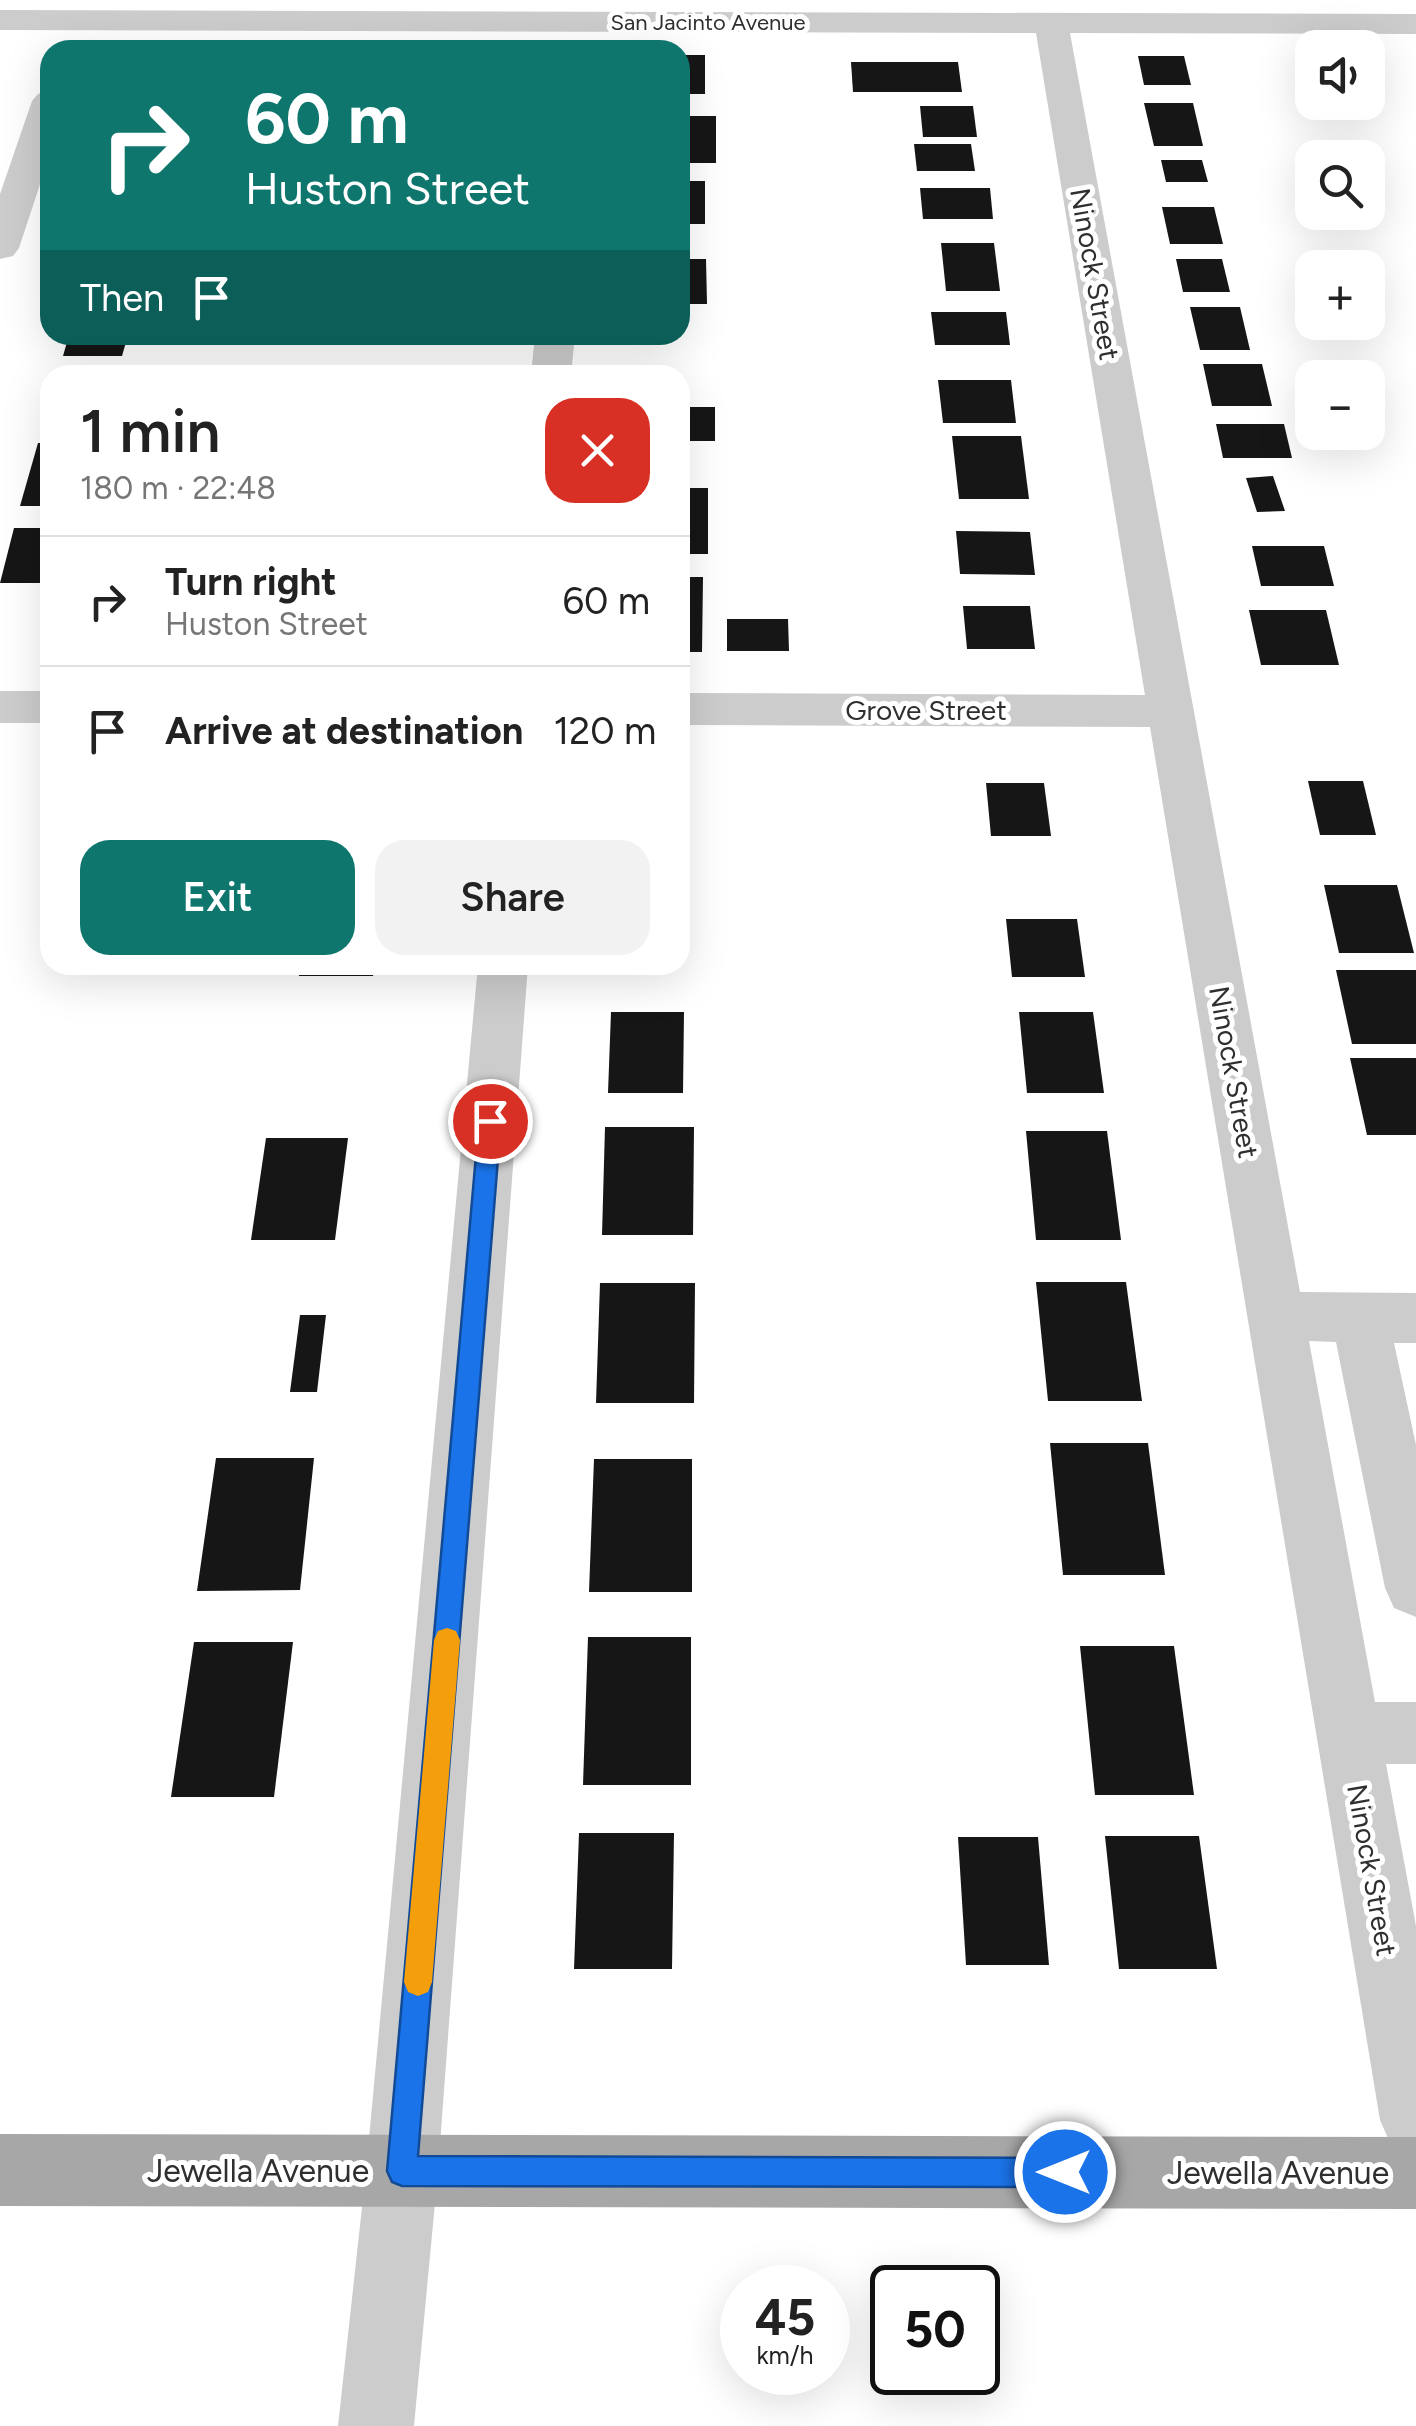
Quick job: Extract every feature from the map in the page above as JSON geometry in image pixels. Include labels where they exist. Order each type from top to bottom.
[{"type":"main road","name":"Jewella Avenue","points":[[0,2170],[1416,2173]]},
{"type":"street","name":"San Jacinto Avenue","points":[[0,20],[72,35],[581,36],[1050,23],[1416,24]]},
{"type":"street","name":"Ninock Street","points":[[1050,23],[1416,2120]]},
{"type":"street","points":[[0,248],[40,130]]},
{"type":"street","points":[[0,707],[40,707]]},
{"type":"street","name":"Grove Street","points":[[690,709],[1172,711]]},
{"type":"street","points":[[376,2426],[402,2171],[502,975]]},
{"type":"street","points":[[1277,1316],[1388,1318],[1416,1588]]},
{"type":"street","points":[[1349,1734],[1416,1734]]},
{"type":"building","points":[[690,55],[705,55],[705,94],[690,94]]},
{"type":"building","points":[[1138,56],[1184,56],[1191,85],[1144,85]]},
{"type":"building","points":[[851,62],[958,62],[962,92],[853,92]]},
{"type":"building","points":[[1144,103],[1193,103],[1203,146],[1154,146]]},
{"type":"building","points":[[920,106],[973,106],[977,137],[923,137]]},
{"type":"building","points":[[690,116],[716,116],[716,163],[690,163]]},
{"type":"building","points":[[914,144],[971,144],[975,171],[917,171]]},
{"type":"building","points":[[1161,160],[1202,160],[1208,182],[1166,182]]},
{"type":"building","points":[[690,181],[705,181],[705,224],[690,224]]},
{"type":"building","points":[[920,188],[990,188],[993,219],[923,219]]},
{"type":"building","points":[[1162,207],[1214,207],[1223,244],[1170,244]]},
{"type":"building","points":[[941,243],[994,243],[1000,291],[946,291]]},
{"type":"building","points":[[690,259],[706,259],[707,304],[690,304]]},
{"type":"building","points":[[1176,259],[1222,259],[1230,292],[1183,292]]},
{"type":"building","points":[[1190,307],[1240,307],[1250,350],[1200,350]]},
{"type":"building","points":[[931,312],[1006,312],[1010,345],[935,345]]},
{"type":"building","points":[[66,345],[125,345],[122,356],[63,356]]},
{"type":"building","points":[[1203,364],[1262,364],[1272,406],[1212,406]]},
{"type":"building","points":[[938,380],[1011,380],[1016,423],[943,423]]},
{"type":"building","points":[[690,407],[715,407],[715,441],[690,441]]},
{"type":"building","points":[[1216,424],[1284,424],[1292,458],[1223,458]]},
{"type":"building","points":[[952,436],[1021,436],[1029,499],[959,499]]},
{"type":"building","points":[[38,443],[40,443],[40,506],[20,506]]},
{"type":"building","points":[[1273,476],[1285,511],[1257,512],[1246,478]]},
{"type":"building","points":[[690,488],[708,488],[708,554],[690,554]]},
{"type":"building","points":[[14,528],[40,528],[40,583],[0,583]]},
{"type":"building","points":[[956,531],[1030,532],[1035,575],[960,574]]},
{"type":"building","points":[[1252,546],[1324,546],[1334,586],[1261,586]]},
{"type":"building","points":[[690,577],[703,577],[702,652],[690,652]]},
{"type":"building","points":[[963,606],[1030,606],[1035,649],[967,649]]},
{"type":"building","points":[[1249,610],[1326,610],[1339,665],[1261,665]]},
{"type":"building","points":[[727,619],[788,619],[789,651],[727,651]]},
{"type":"building","points":[[1308,781],[1363,781],[1376,835],[1320,835]]},
{"type":"building","points":[[986,783],[1044,783],[1051,836],[991,836]]},
{"type":"building","points":[[1324,885],[1397,885],[1414,953],[1339,953]]},
{"type":"building","points":[[1006,919],[1077,919],[1085,977],[1012,977]]},
{"type":"building","points":[[1336,970],[1416,970],[1416,1044],[1352,1044]]},
{"type":"building","points":[[299,975],[373,975],[373,976]]},
{"type":"building","points":[[611,1012],[684,1012],[683,1093],[608,1093]]},
{"type":"building","points":[[1019,1012],[1093,1012],[1104,1093],[1027,1093]]},
{"type":"building","points":[[1350,1058],[1416,1058],[1416,1135],[1367,1135]]},
{"type":"building","points":[[605,1127],[694,1127],[693,1235],[602,1235]]},
{"type":"building","points":[[1026,1131],[1107,1131],[1121,1240],[1036,1240]]},
{"type":"building","points":[[266,1138],[348,1138],[335,1240],[251,1240]]},
{"type":"building","points":[[1036,1282],[1126,1282],[1142,1401],[1048,1401]]},
{"type":"building","points":[[600,1283],[695,1283],[694,1403],[596,1403]]},
{"type":"building","points":[[300,1315],[326,1315],[317,1392],[290,1392]]},
{"type":"building","points":[[1050,1443],[1148,1443],[1165,1575],[1063,1575]]},
{"type":"building","points":[[216,1458],[314,1458],[300,1590],[197,1591]]},
{"type":"building","points":[[594,1459],[692,1459],[692,1592],[589,1592]]},
{"type":"building","points":[[588,1637],[691,1637],[691,1785],[583,1785]]},
{"type":"building","points":[[194,1642],[293,1642],[274,1797],[171,1797]]},
{"type":"building","points":[[1080,1646],[1174,1646],[1194,1795],[1095,1795]]},
{"type":"building","points":[[579,1833],[674,1833],[672,1969],[574,1969]]},
{"type":"building","points":[[1105,1836],[1199,1836],[1217,1969],[1119,1969]]},
{"type":"building","points":[[958,1837],[1038,1837],[1049,1965],[966,1965]]},
{"type":"slow traffic","points":[[418,1982],[447,1640]]},
{"type":"route","points":[[490,1121],[402,2171],[1065,2172]]}]
